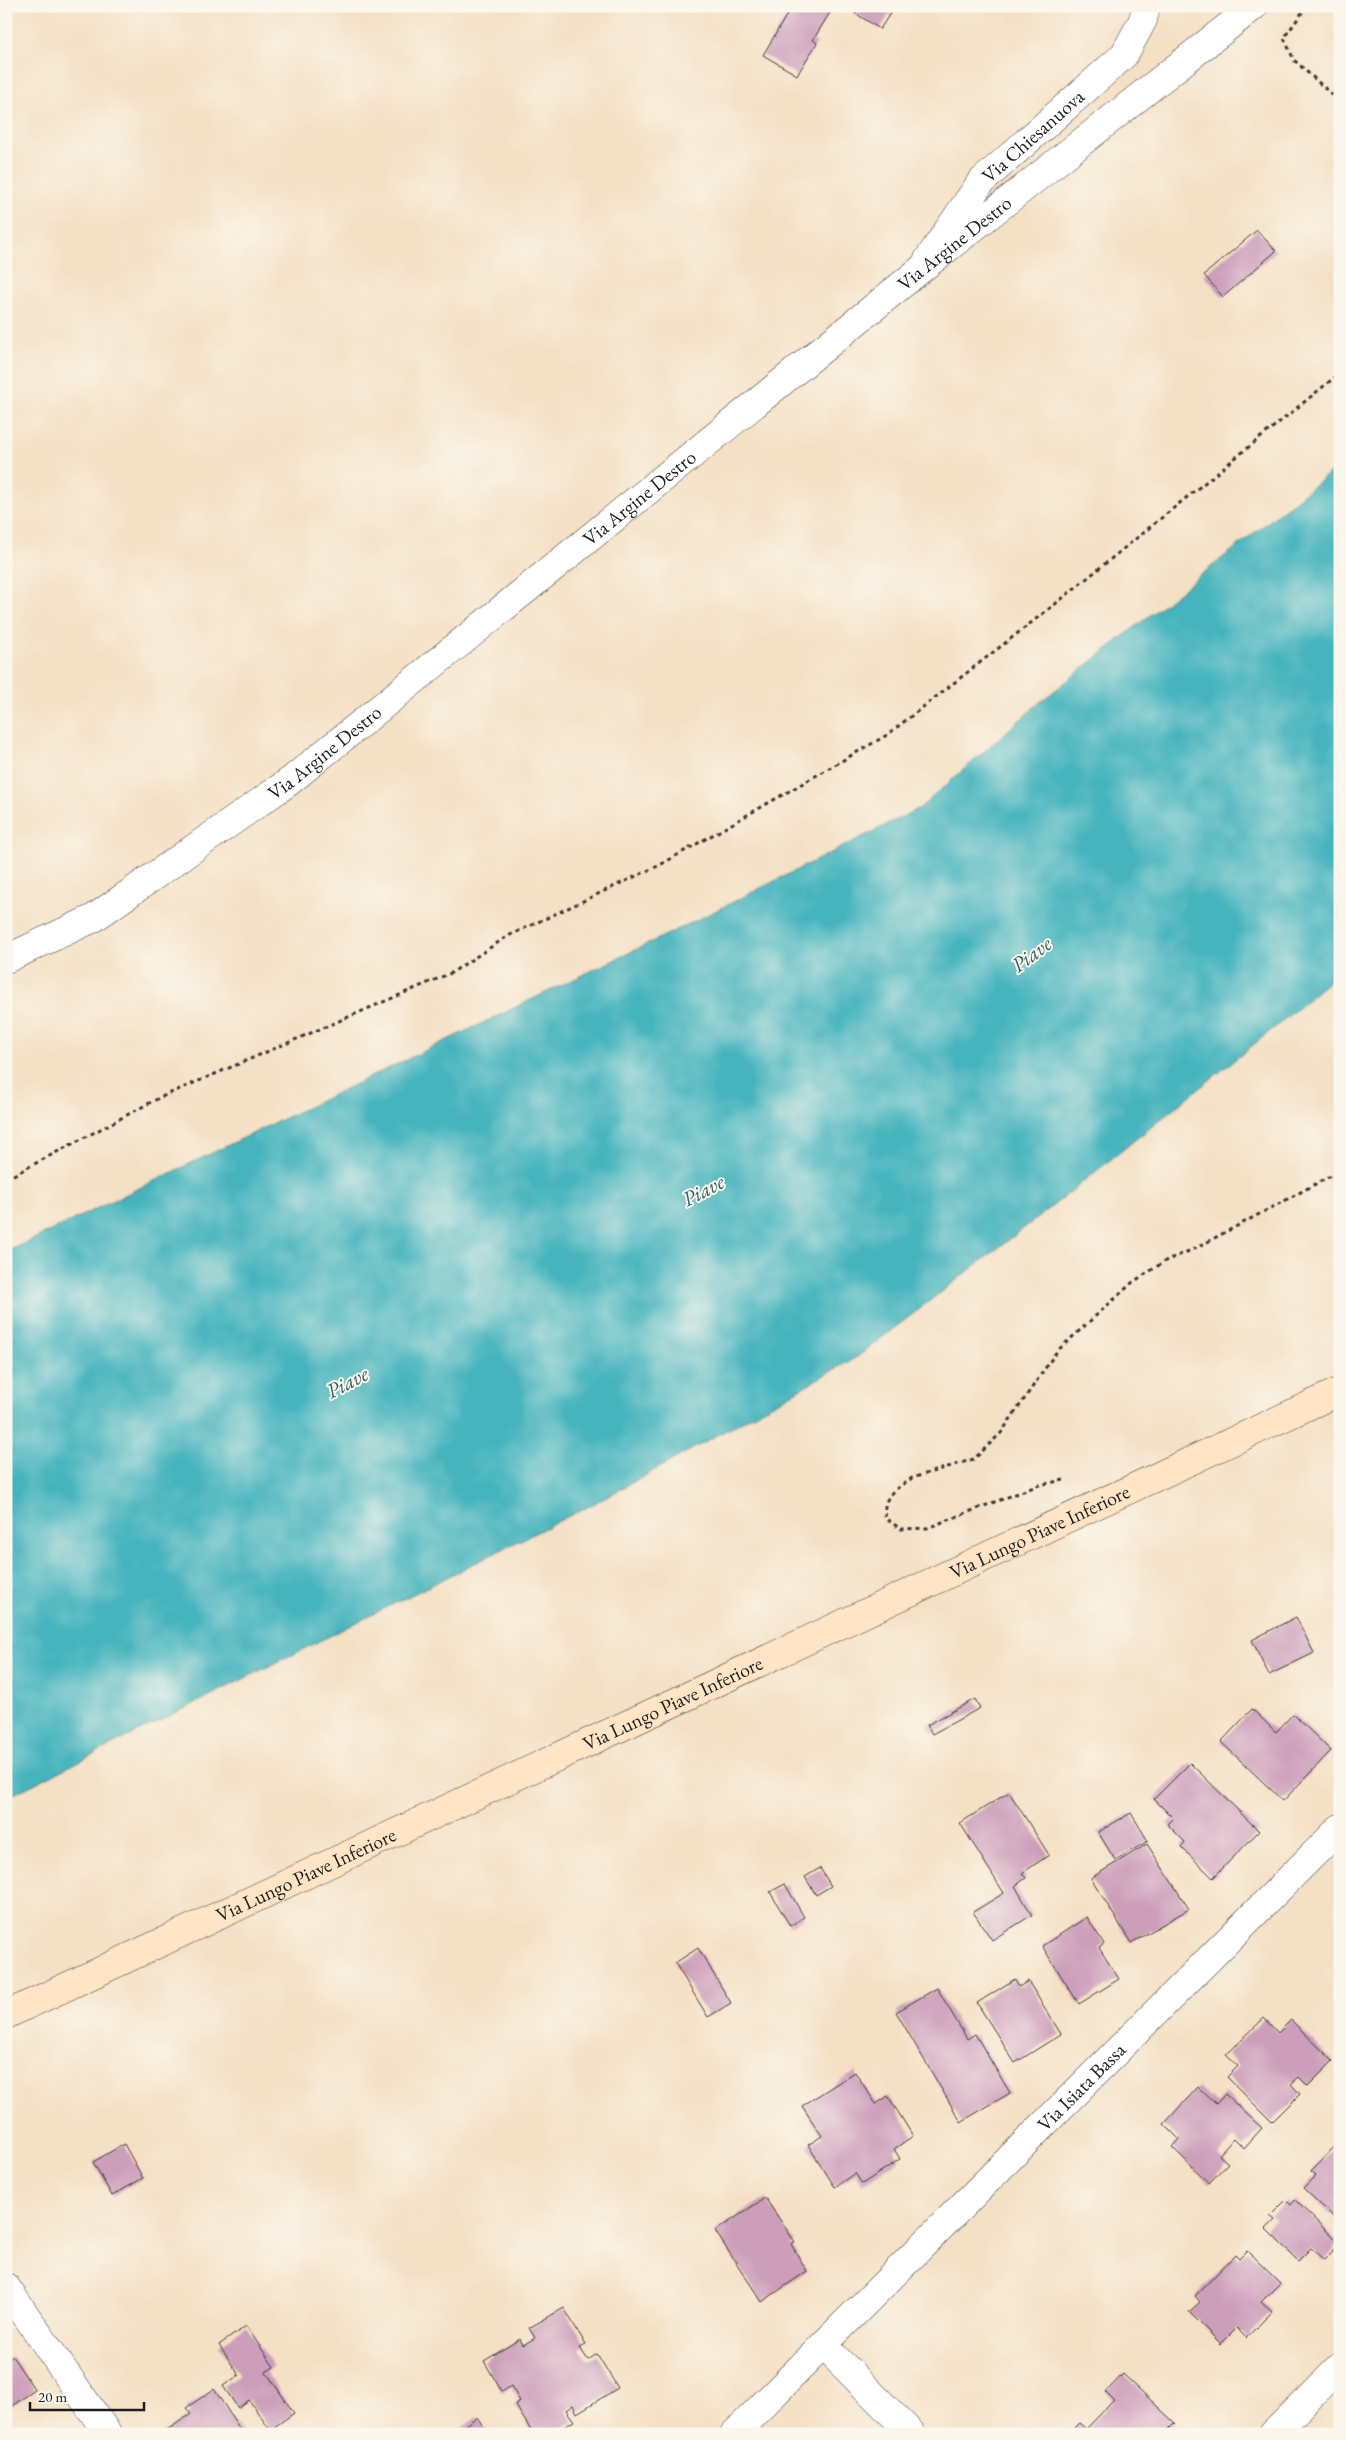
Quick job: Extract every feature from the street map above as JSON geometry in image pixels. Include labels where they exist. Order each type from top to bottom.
[{"type":"main road","name":"Via Lungo Piave Inferiore","points":[[6,2015],[1340,1391]]},
{"type":"street","name":"Via Chiesanuova","points":[[920,270],[981,182],[1124,55],[1143,20],[1146,6]]},
{"type":"street","name":"Via Argine Destro","points":[[6,959],[94,918],[290,781],[920,270],[1254,6]]},
{"type":"street","name":"Via Isiata Bassa","points":[[734,2434],[1340,1828]]},
{"type":"street","points":[[6,2287],[108,2434]]},
{"type":"street","points":[[823,2345],[912,2434]]},
{"type":"street","points":[[1273,2434],[1340,2367]]},
{"type":"path","points":[[1307,6],[1284,38],[1294,60],[1340,102]]},
{"type":"path","points":[[6,1179],[159,1098],[451,973],[508,936],[660,865],[887,735],[1059,601],[1340,373]]},
{"type":"path","points":[[1066,1480],[1039,1486],[927,1528],[901,1529],[885,1518],[885,1503],[893,1491],[912,1478],[974,1459],[1001,1433],[1057,1351],[1133,1282],[1167,1260],[1194,1249],[1340,1171]]},
{"type":"water","name":"Piave","points":[[1340,465],[1340,972],[1279,1024],[1063,1198],[857,1357],[603,1499],[6,1798],[6,1252],[693,922],[920,808],[1039,703]]},
{"type":"building","points":[[792,6],[834,6],[813,40],[817,43],[797,75],[763,55]]},
{"type":"building","points":[[844,6],[895,6],[880,29]]},
{"type":"building","points":[[1257,230],[1276,251],[1223,297],[1204,275]]},
{"type":"building","points":[[1296,1617],[1314,1653],[1269,1675],[1252,1640]]},
{"type":"building","points":[[975,1699],[980,1708],[932,1734],[927,1725]]},
{"type":"building","points":[[1252,1709],[1276,1732],[1293,1714],[1331,1751],[1283,1801],[1221,1742]]},
{"type":"building","points":[[1190,1763],[1259,1831],[1213,1878],[1181,1847],[1185,1842],[1167,1824],[1173,1818],[1154,1799]]},
{"type":"building","points":[[1009,1792],[1049,1855],[1022,1873],[1026,1878],[1015,1886],[1032,1915],[992,1940],[973,1912],[1004,1893],[960,1823]]},
{"type":"building","points":[[1131,1813],[1148,1841],[1115,1860],[1098,1832]]},
{"type":"building","points":[[1147,1844],[1189,1909],[1131,1943],[1091,1878]]},
{"type":"building","points":[[820,1868],[831,1886],[816,1895],[805,1877]]},
{"type":"building","points":[[785,1884],[804,1917],[790,1926],[770,1892]]},
{"type":"building","points":[[1087,1917],[1104,1944],[1099,1948],[1119,1979],[1079,2004],[1042,1946]]},
{"type":"building","points":[[698,1948],[731,2003],[708,2017],[675,1963]]},
{"type":"building","points":[[1015,1979],[1019,1987],[1028,1981],[1061,2034],[1015,2063],[977,2003]]},
{"type":"building","points":[[937,1988],[967,2039],[975,2034],[1010,2093],[961,2122],[896,2012]]},
{"type":"building","points":[[1264,2018],[1278,2033],[1291,2020],[1333,2061],[1308,2086],[1299,2077],[1291,2084],[1300,2094],[1272,2122],[1227,2077],[1238,2066],[1226,2055]]},
{"type":"building","points":[[855,2072],[876,2104],[888,2096],[913,2136],[894,2149],[900,2159],[862,2184],[855,2173],[835,2187],[808,2145],[822,2136],[802,2106]]},
{"type":"building","points":[[1198,2087],[1216,2104],[1225,2094],[1262,2128],[1244,2148],[1234,2138],[1219,2155],[1228,2163],[1209,2183],[1172,2147],[1179,2139],[1164,2124]]},
{"type":"building","points":[[1340,2141],[1340,2215],[1336,2219],[1303,2188],[1316,2175],[1311,2171]]},
{"type":"building","points":[[124,2144],[143,2178],[112,2196],[93,2162]]},
{"type":"building","points":[[765,2198],[795,2242],[791,2244],[807,2271],[762,2302],[715,2231]]},
{"type":"building","points":[[1286,2200],[1291,2205],[1295,2200],[1340,2244],[1324,2260],[1311,2248],[1298,2261],[1266,2229],[1275,2220],[1270,2216]]},
{"type":"building","points":[[1247,2251],[1280,2283],[1261,2302],[1272,2312],[1246,2338],[1237,2328],[1221,2344],[1189,2312],[1200,2302],[1195,2296],[1235,2255],[1239,2259]]},
{"type":"building","points":[[564,2308],[586,2345],[580,2348],[588,2360],[597,2354],[618,2388],[577,2413],[573,2405],[566,2410],[574,2421],[552,2434],[533,2434],[515,2404],[520,2401],[511,2386],[502,2392],[484,2361],[520,2339],[523,2345],[535,2338],[529,2328]]},
{"type":"building","points":[[246,2326],[274,2367],[266,2372],[294,2413],[270,2430],[249,2400],[238,2408],[223,2386],[239,2375],[219,2345]]},
{"type":"building","points":[[12,2356],[35,2390],[6,2410],[6,2360]]},
{"type":"building","points":[[1123,2374],[1175,2423],[1164,2434],[1068,2434],[1079,2423],[1086,2429],[1114,2400],[1106,2392]]},
{"type":"building","points":[[214,2389],[243,2434],[161,2434],[191,2414],[186,2408]]},
{"type":"building","points":[[477,2417],[488,2434],[465,2434],[461,2428]]}]
